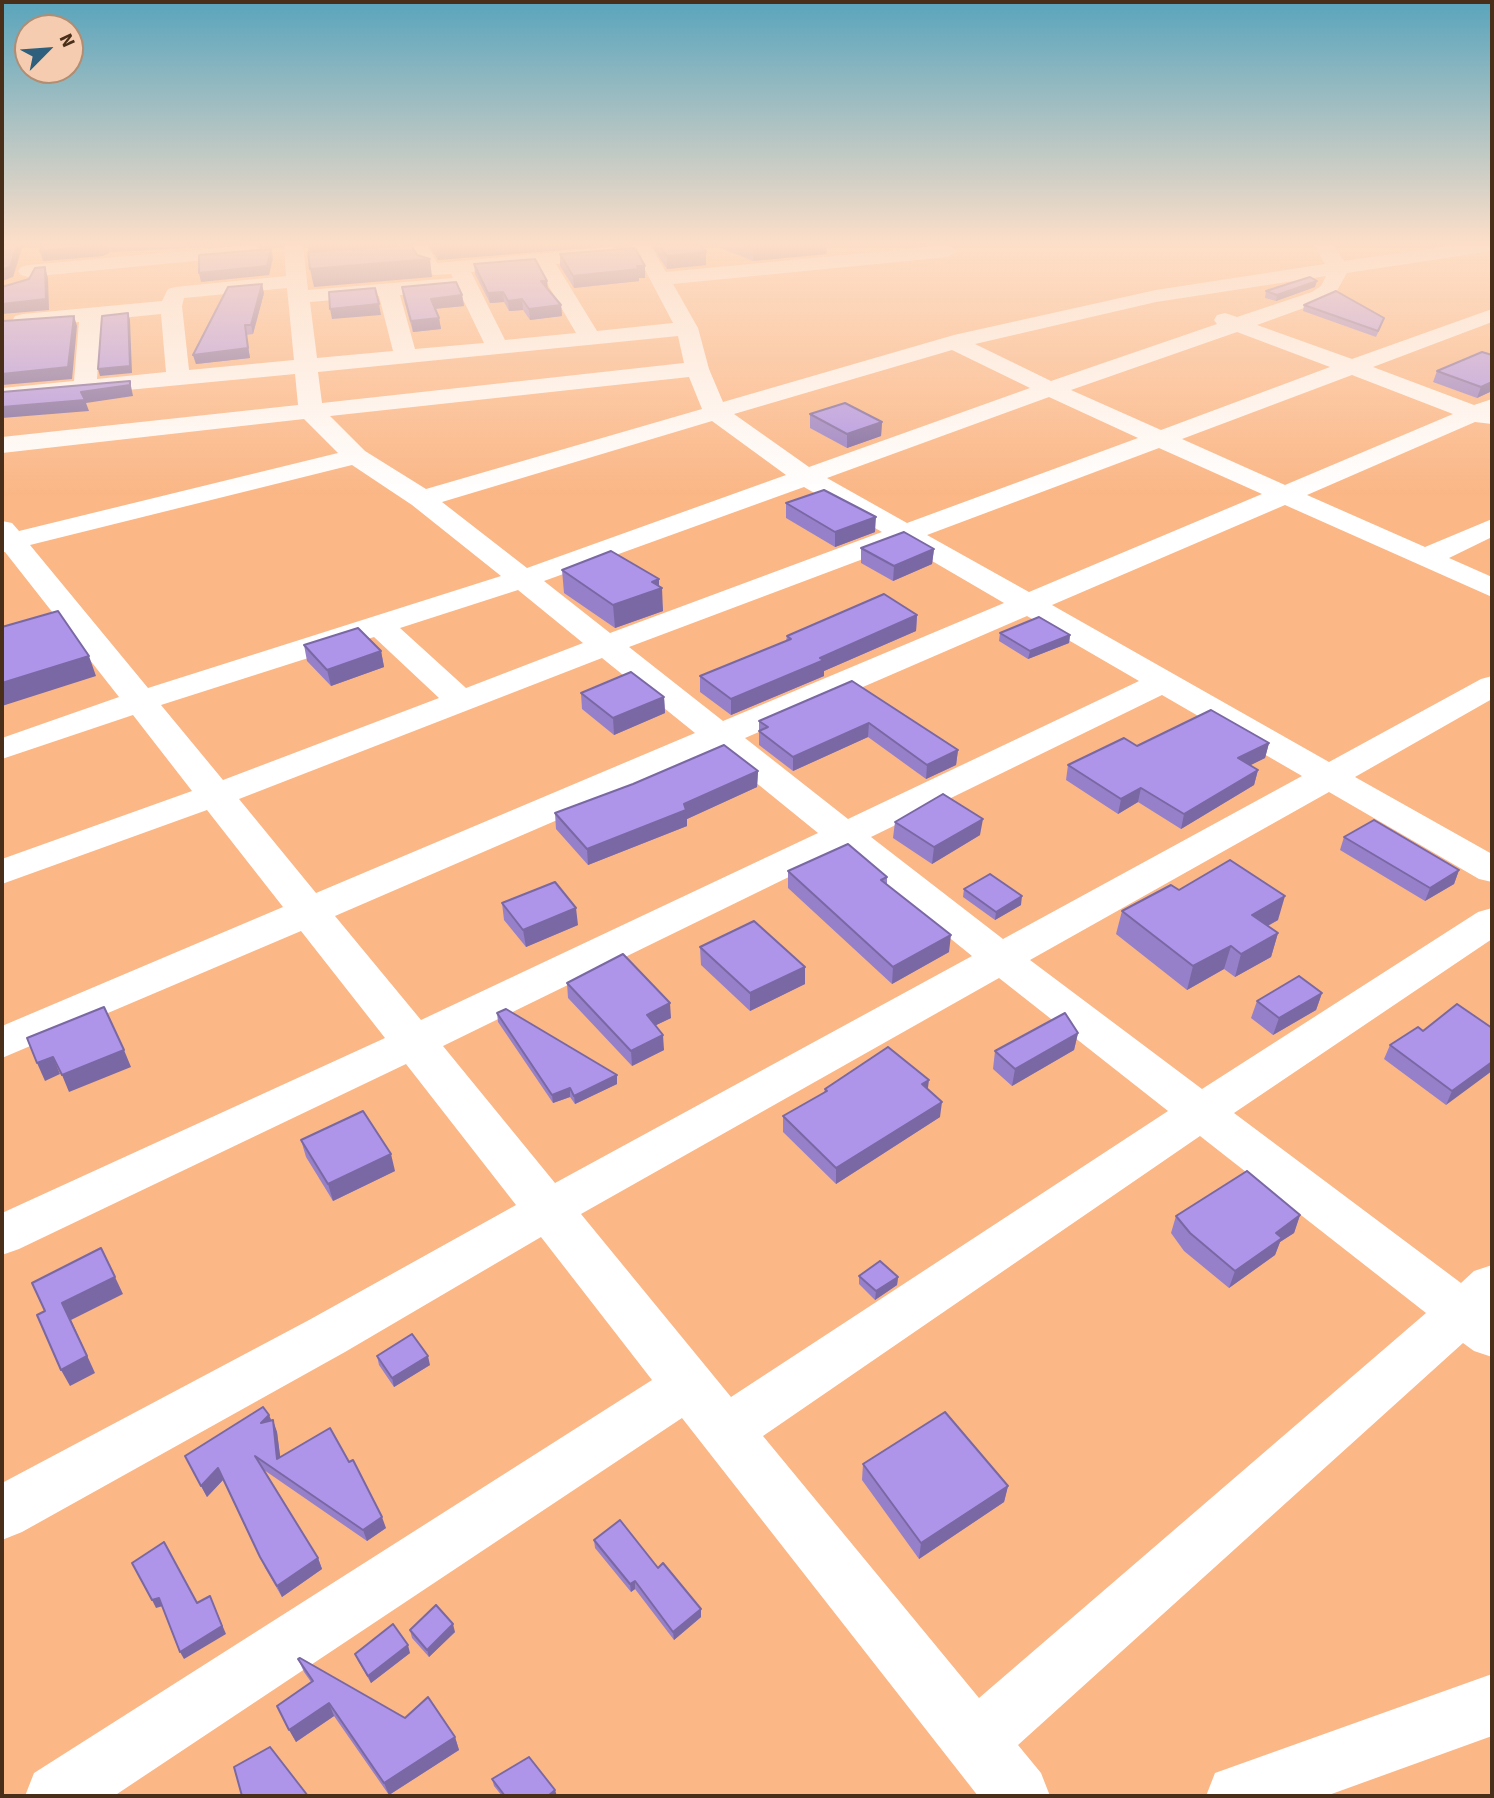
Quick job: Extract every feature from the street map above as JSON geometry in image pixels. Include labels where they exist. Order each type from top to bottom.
[{"type":"street","points":[[85,388],[90,329]]},
{"type":"street","points":[[173,329],[178,379]]},
{"type":"street","points":[[304,329],[311,412],[356,456],[422,499],[1001,959],[1201,1112],[1482,1311],[975,1742]]},
{"type":"street","points":[[399,329],[406,357]]},
{"type":"street","points":[[489,329],[498,348]]},
{"type":"street","points":[[585,329],[591,339]]},
{"type":"street","points":[[2,395],[307,368],[679,329]]},
{"type":"street","points":[[687,329],[696,369],[715,412],[806,477],[1492,870]]},
{"type":"street","points":[[422,499],[954,342],[1011,329]]},
{"type":"street","points":[[2,749],[140,701],[523,579],[1221,329]]},
{"type":"street","points":[[1248,329],[1350,367],[1487,413]]},
{"type":"street","points":[[2,872],[216,795],[606,645],[1454,329]]},
{"type":"street","points":[[954,342],[1050,389],[1492,588]]},
{"type":"street","points":[[2,445],[696,369]]},
{"type":"street","points":[[2,1043],[1284,495],[1487,413]]},
{"type":"street","points":[[356,456],[5,538],[53,620],[140,701],[1018,1796]]},
{"type":"street","points":[[1426,558],[1492,527]]},
{"type":"street","points":[[379,625],[461,701]]},
{"type":"street","points":[[2,1235],[414,1042],[1163,682]]},
{"type":"street","points":[[2,1513],[327,1336],[548,1210],[1492,686]]},
{"type":"street","points":[[726,1431],[1201,1112],[1492,921]]},
{"type":"street","points":[[57,1796],[689,1385]]},
{"type":"street","points":[[1238,1796],[1492,1705]]},
{"type":"building","points":[[2,329],[72,329],[68,367],[2,374]]},
{"type":"building","points":[[101,329],[129,329],[130,366],[98,369]]},
{"type":"building","points":[[206,329],[246,329],[248,348],[193,355]]},
{"type":"building","points":[[1482,352],[1492,355],[1492,382],[1481,387],[1437,371]]},
{"type":"building","points":[[130,381],[130,385],[81,392],[85,400],[2,407],[2,392]]},
{"type":"building","points":[[845,403],[882,422],[847,434],[810,414]]},
{"type":"building","points":[[824,490],[876,517],[835,532],[786,503]]},
{"type":"building","points":[[904,532],[934,549],[894,566],[861,548]]},
{"type":"building","points":[[611,551],[659,579],[652,582],[662,588],[613,605],[562,570]]},
{"type":"building","points":[[884,594],[917,615],[820,658],[824,660],[731,699],[700,676],[791,639],[787,636]]},
{"type":"building","points":[[58,611],[89,656],[2,683],[2,627]]},
{"type":"building","points":[[1039,617],[1070,635],[1030,651],[1000,633]]},
{"type":"building","points":[[358,628],[381,651],[327,670],[304,645]]},
{"type":"building","points":[[631,672],[664,697],[613,718],[581,693]]},
{"type":"building","points":[[852,681],[958,750],[927,765],[869,723],[793,757],[759,731],[768,727],[759,721]]},
{"type":"building","points":[[1211,710],[1269,743],[1238,758],[1258,770],[1184,814],[1141,788],[1121,799],[1068,765],[1124,738],[1137,746]]},
{"type":"building","points":[[724,745],[758,771],[684,804],[686,810],[587,849],[555,813],[633,784]]},
{"type":"building","points":[[943,794],[983,819],[934,847],[895,822]]},
{"type":"building","points":[[1374,820],[1459,870],[1430,888],[1344,837]]},
{"type":"building","points":[[848,844],[887,877],[881,880],[951,935],[893,967],[788,871]]},
{"type":"building","points":[[1230,860],[1285,896],[1252,915],[1278,933],[1241,954],[1231,946],[1193,966],[1122,911],[1171,885],[1179,890]]},
{"type":"building","points":[[990,874],[1022,896],[996,912],[964,889]]},
{"type":"building","points":[[555,882],[576,908],[523,930],[502,903]]},
{"type":"building","points":[[754,921],[805,967],[750,993],[700,947]]},
{"type":"building","points":[[623,954],[670,1003],[647,1015],[663,1035],[631,1051],[567,983]]},
{"type":"building","points":[[1299,976],[1322,993],[1279,1018],[1257,1001]]},
{"type":"building","points":[[1457,1004],[1492,1028],[1492,1062],[1452,1091],[1390,1045],[1418,1027],[1423,1031]]},
{"type":"building","points":[[104,1007],[124,1050],[62,1075],[53,1057],[37,1063],[27,1038]]},
{"type":"building","points":[[506,1009],[617,1075],[574,1096],[570,1088],[552,1095],[497,1013]]},
{"type":"building","points":[[1065,1013],[1078,1033],[1015,1069],[995,1051]]},
{"type":"building","points":[[888,1047],[929,1080],[922,1084],[942,1102],[836,1168],[783,1116],[827,1091],[825,1089]]},
{"type":"building","points":[[363,1111],[391,1154],[328,1184],[301,1140]]},
{"type":"building","points":[[1247,1171],[1300,1215],[1276,1233],[1282,1238],[1235,1271],[1190,1233],[1176,1216]]},
{"type":"building","points":[[101,1248],[115,1277],[62,1303],[87,1356],[61,1370],[37,1315],[45,1311],[32,1283]]},
{"type":"building","points":[[880,1261],[898,1277],[876,1291],[859,1276]]},
{"type":"building","points":[[412,1334],[428,1356],[392,1378],[377,1356]]},
{"type":"building","points":[[263,1407],[269,1415],[261,1423],[273,1420],[277,1459],[330,1428],[349,1462],[353,1460],[382,1517],[363,1530],[255,1456],[318,1558],[277,1586],[260,1557],[218,1468],[201,1486],[185,1456]]},
{"type":"building","points":[[945,1412],[1008,1486],[921,1543],[863,1464]]},
{"type":"building","points":[[620,1520],[658,1568],[663,1563],[701,1609],[673,1632],[635,1581],[630,1584],[594,1540]]},
{"type":"building","points":[[164,1542],[197,1603],[210,1596],[222,1626],[180,1652],[159,1598],[152,1600],[132,1563]]},
{"type":"building","points":[[436,1605],[453,1624],[427,1650],[410,1630]]},
{"type":"building","points":[[393,1624],[408,1645],[368,1676],[355,1654]]},
{"type":"building","points":[[298,1659],[405,1718],[428,1697],[455,1737],[384,1783],[329,1703],[289,1730],[277,1706],[313,1681]]},
{"type":"building","points":[[270,1747],[308,1796],[242,1796],[234,1767]]},
{"type":"building","points":[[529,1757],[555,1790],[548,1796],[505,1796],[492,1779]]}]
